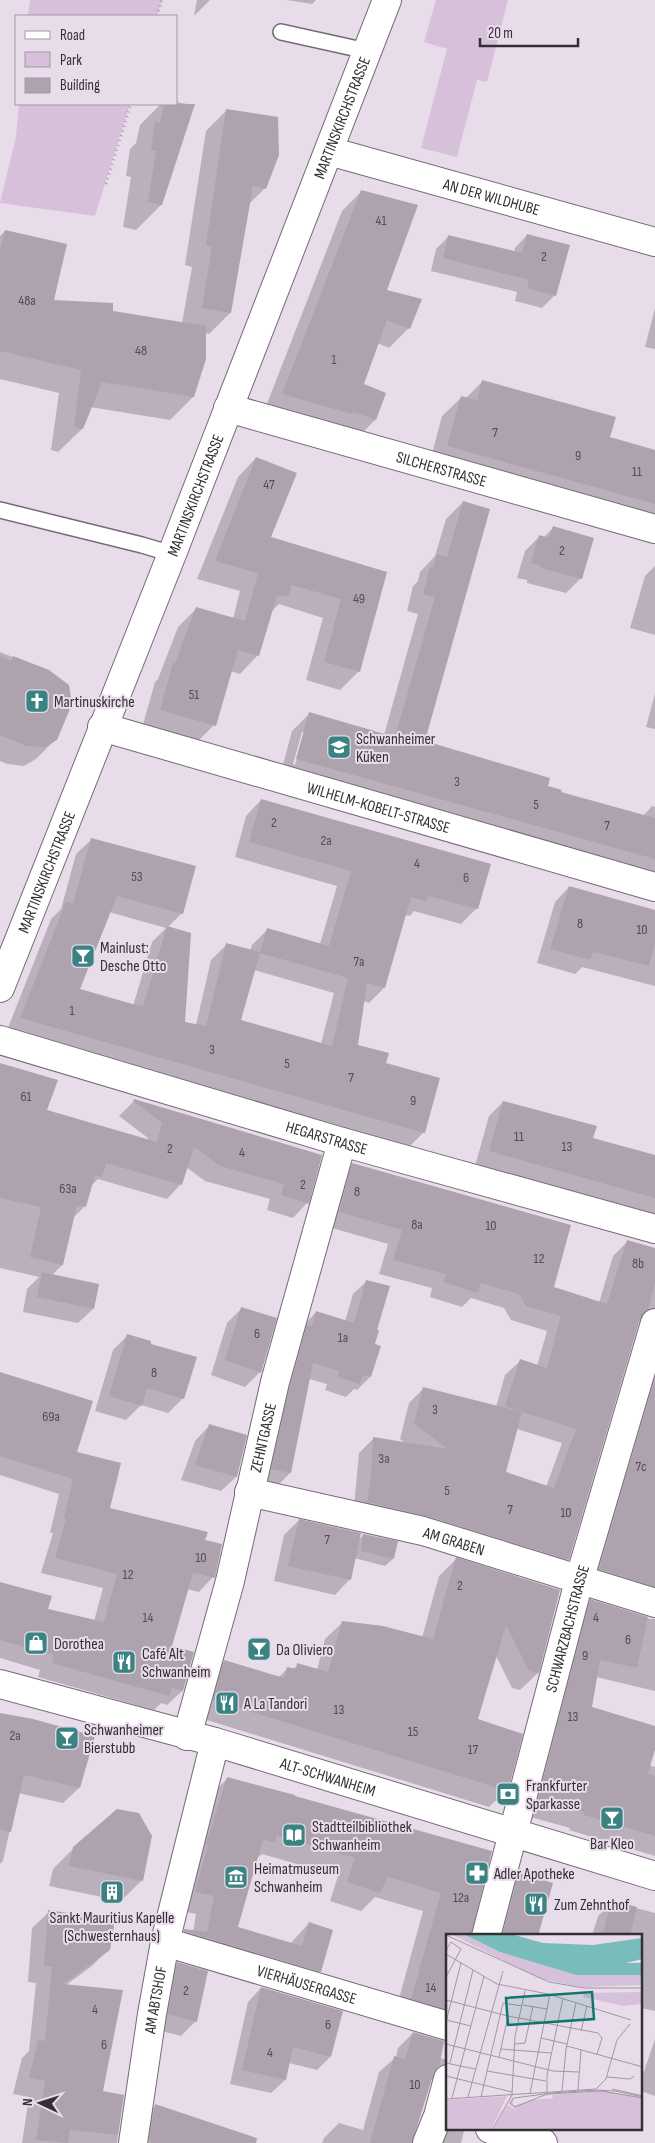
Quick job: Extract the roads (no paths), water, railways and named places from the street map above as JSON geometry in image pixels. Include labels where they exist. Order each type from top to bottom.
[{"type":"street","name":"MARTINSKIRCHSTRASSE","points":[[0,988],[172,554],[386,0]]},
{"type":"street","name":"AN DER WILDHUBE","points":[[329,151],[655,242]]},
{"type":"street","name":"SILCHERSTRASSE","points":[[228,408],[655,529]]},
{"type":"street","name":"WILHELM-KOBELT-STRASSE","points":[[102,727],[655,887]]},
{"type":"street","name":"HEGARSTRASSE","points":[[0,1040],[342,1142],[655,1229]]},
{"type":"street","name":"ZEHNTGASSE","points":[[187,1736],[230,1581],[275,1382],[342,1142]]},
{"type":"street","name":"SCHWARZBACHSTRASSE","points":[[487,1934],[579,1581],[655,1323]]},
{"type":"street","name":"AM GRABEN","points":[[249,1492],[423,1532],[655,1603]]},
{"type":"street","name":"ALT-SCHWANHEIM","points":[[0,1684],[215,1742],[655,1876]]},
{"type":"street","name":"AM ABTSHOF","points":[[133,2143],[152,2014],[165,1942],[215,1742]]},
{"type":"street","name":"VIERHÄUSERGASSE","points":[[165,1942],[446,2025]]},
{"type":"street","points":[[427,2143],[443,2117],[446,2094]]},
{"type":"street","points":[[494,2130],[543,2143]]},
{"type":"lane","points":[[281,32],[367,51]]},
{"type":"lane","points":[[0,510],[172,554]]},
{"type":"place","name":"Martinuskirche","points":[[37,701]]},
{"type":"place","name":"Schwanheimer Küken","points":[[339,747]]},
{"type":"place","name":"Mainlust: Desche Otto","points":[[83,956]]},
{"type":"place","name":"Dorothea","points":[[36,1643]]},
{"type":"place","name":"Da Oliviero","points":[[259,1649]]},
{"type":"place","name":"Café Alt Schwanheim","points":[[124,1662]]},
{"type":"place","name":"A La Tandori","points":[[227,1703]]},
{"type":"place","name":"Schwanheimer Bierstubb","points":[[67,1738]]},
{"type":"place","name":"Frankfurter Sparkasse","points":[[508,1794]]},
{"type":"place","name":"Bar Kleo","points":[[612,1818]]},
{"type":"place","name":"Stadtteilbibliothek Schwanheim","points":[[294,1835]]},
{"type":"place","name":"Adler Apotheke","points":[[477,1873]]},
{"type":"place","name":"Heimatmuseum Schwanheim","points":[[236,1877]]},
{"type":"place","name":"Sankt Mauritius Kapelle (Schwesternhaus)","points":[[112,1892]]},
{"type":"place","name":"Zum Zehnthof","points":[[536,1904]]}]
